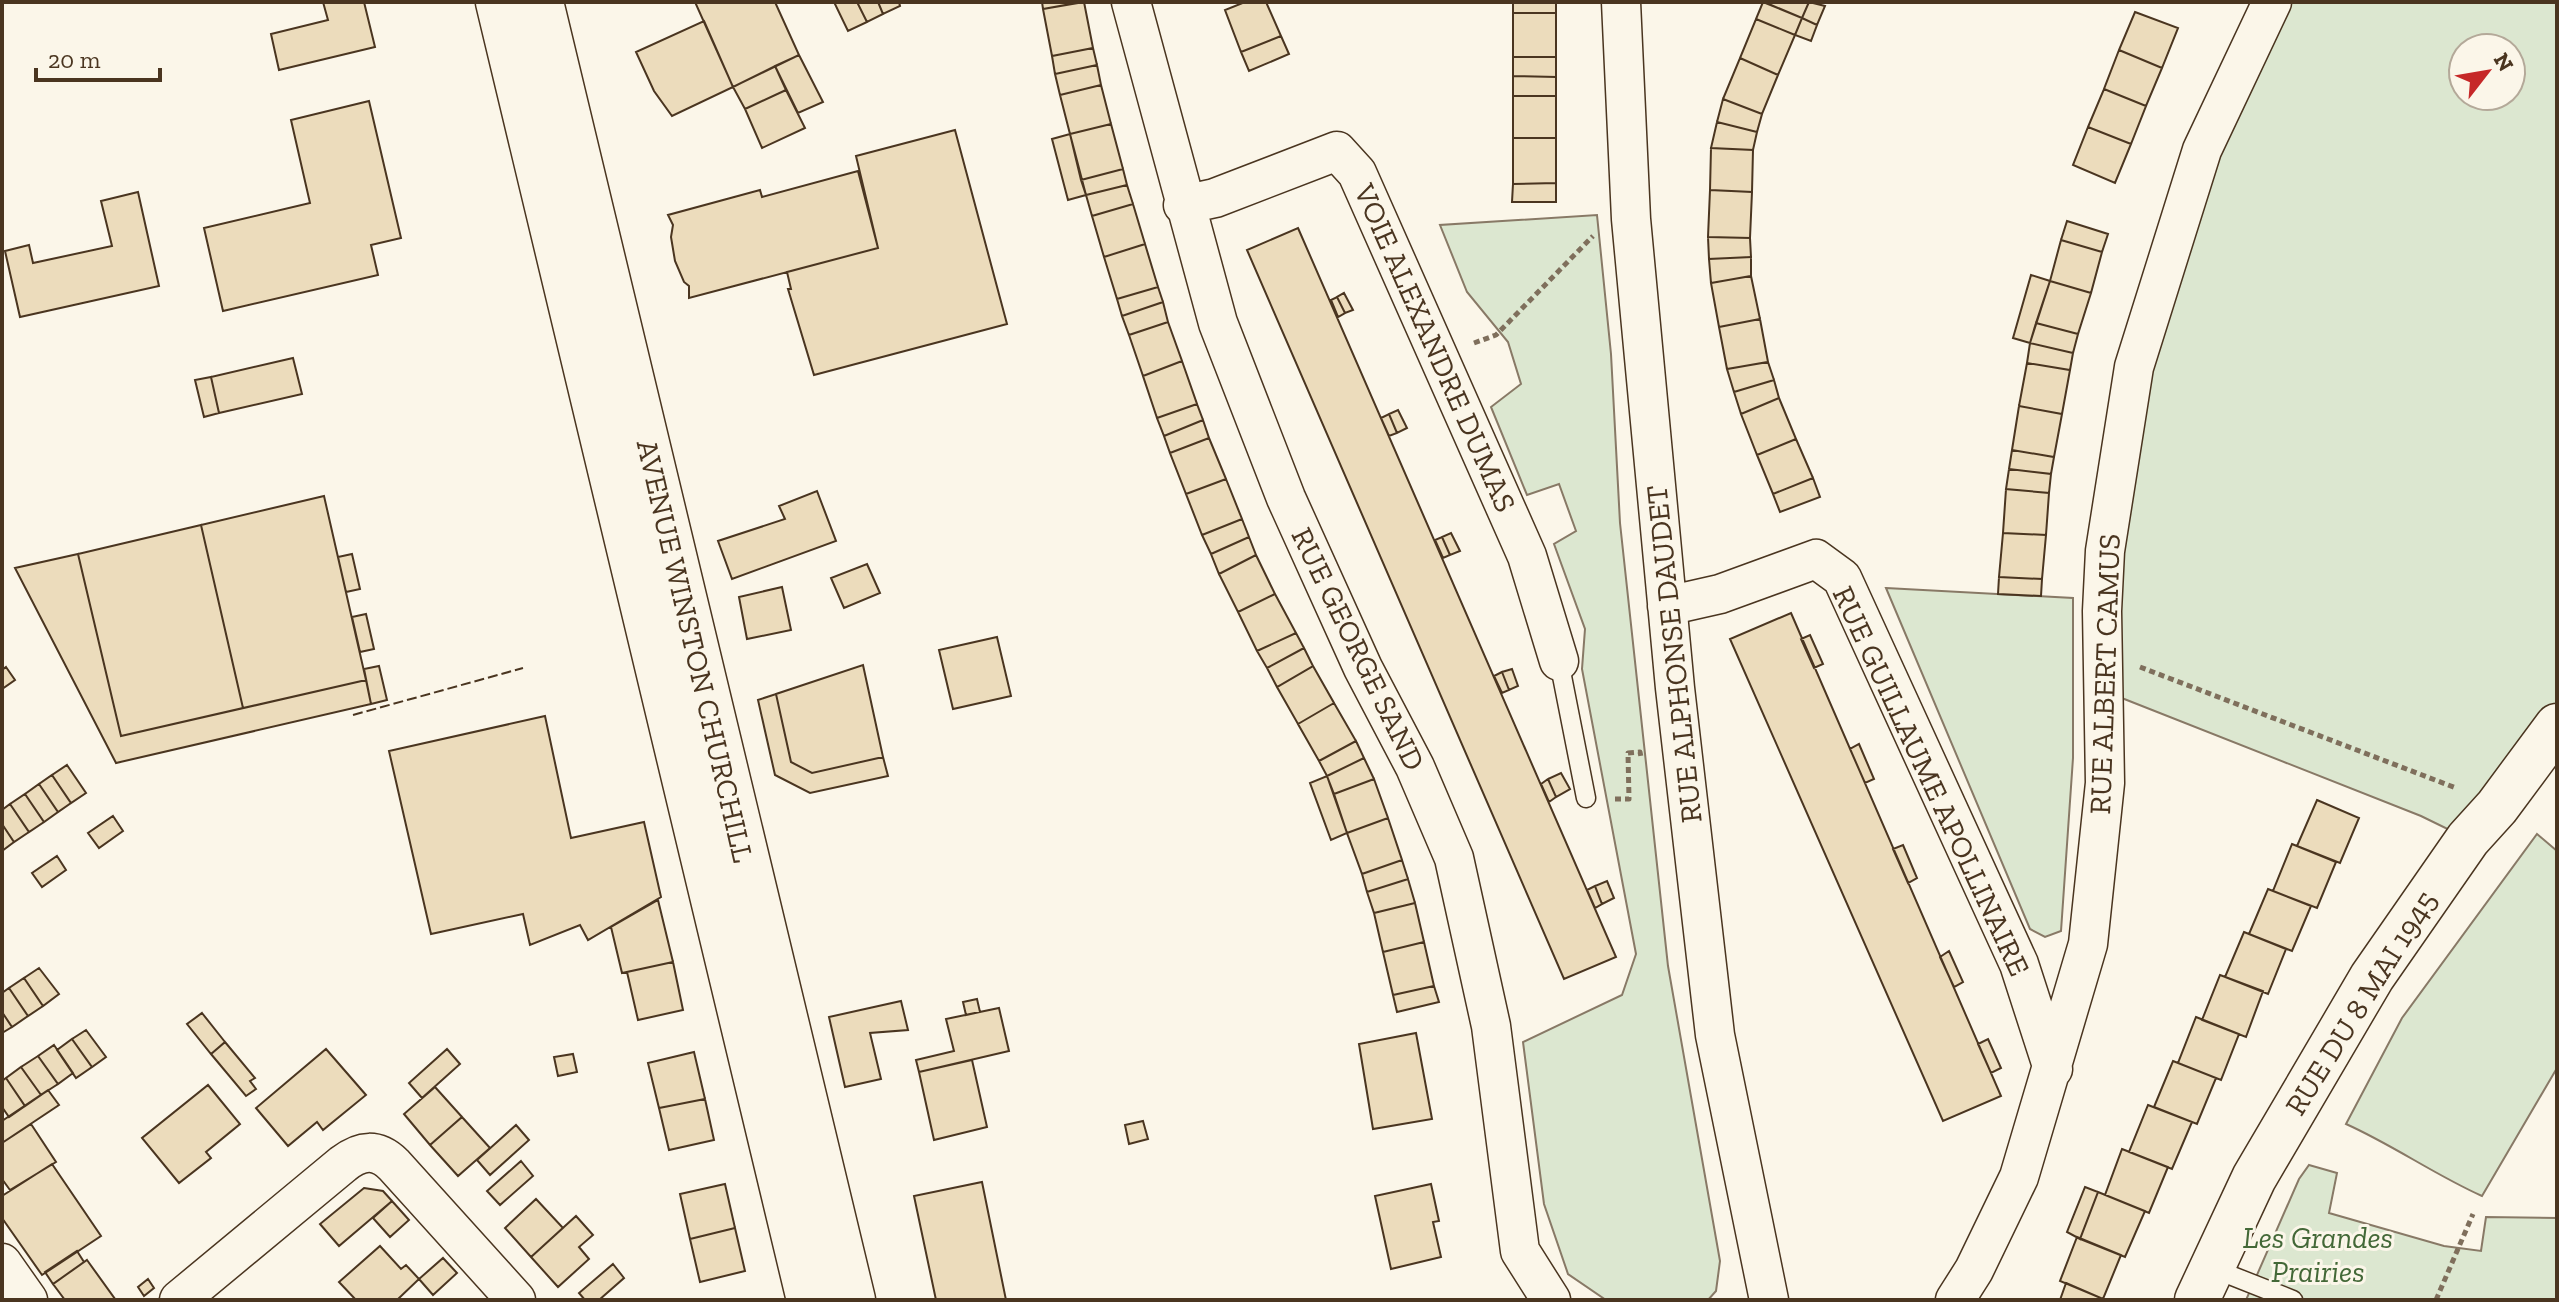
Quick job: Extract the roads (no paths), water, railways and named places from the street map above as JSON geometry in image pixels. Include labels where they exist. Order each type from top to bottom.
[{"type":"main road","name":"AVENUE WINSTON CHURCHILL","points":[[498,2],[809,1300]]},
{"type":"main road","name":"AVENUE WINSTON CHURCHILL","points":[[541,2],[853,1300]]},
{"type":"main road","name":"RUE DU 8 MAI 1945","points":[[2204,1284],[2254,1178],[2372,977],[2468,839],[2550,749]]},
{"type":"street","name":"RUE GEORGE SAND","points":[[1131,2],[1183,205],[1218,323],[1286,498],[1363,668],[1415,767],[1454,858],[1491,1026],[1520,1251],[1551,1300]]},
{"type":"street","name":"RUE ALPHONSE DAUDET","points":[[1621,2],[1631,219],[1667,606],[1715,1035],[1769,1300]]},
{"type":"street","name":"RUE ALBERT CAMUS","points":[[1955,1300],[1974,1270],[2019,1177],[2088,944],[2105,783],[2102,653],[2105,551],[2134,367],[2202,150],[2272,2]]},
{"type":"street","name":"VOIE ALEXANDRE DUMAS","points":[[1183,205],[1215,198],[1337,151],[1357,173],[1441,356],[1527,556],[1559,661]]},
{"type":"street","name":"RUE GUILLAUME APOLLINAIRE","points":[[1667,606],[1720,594],[1816,559],[1842,578],[2019,964],[2053,1069]]},
{"type":"street","points":[[179,1300],[353,1156],[377,1153],[394,1165],[516,1300]]},
{"type":"street","points":[[2,1263],[28,1300]]},
{"type":"lane","points":[[1559,661],[1586,798]]},
{"type":"lane","points":[[2204,1284],[2293,1300]]},
{"type":"park label","name":"Les Grandes Prairies","points":[[2318,1255]]}]
